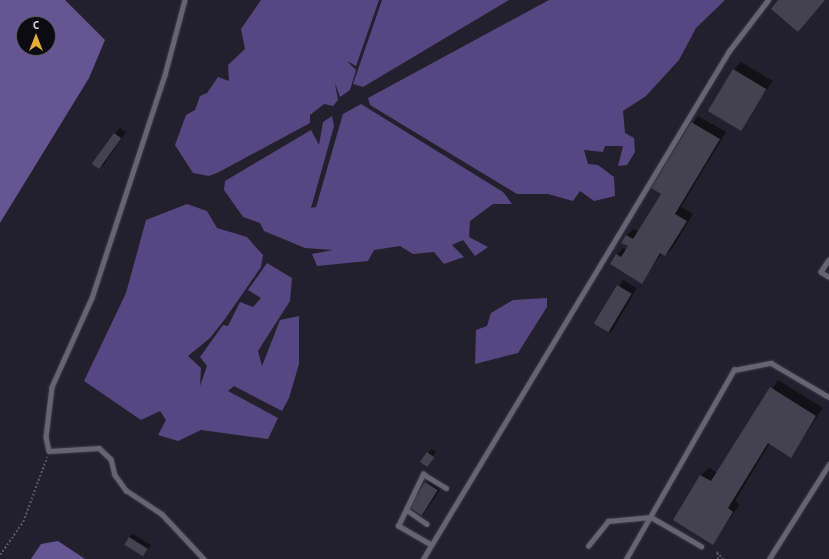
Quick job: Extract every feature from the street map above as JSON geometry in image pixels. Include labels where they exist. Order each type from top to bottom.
[{"type":"lane","points":[[185,0],[92,298],[52,387],[46,436],[49,452],[99,448],[111,459],[115,475],[126,490],[162,514],[204,559]]},
{"type":"lane","points":[[423,559],[728,52],[768,0]]},
{"type":"lane","points":[[829,260],[821,272],[829,277]]},
{"type":"lane","points":[[626,559],[652,517],[734,370],[771,363],[829,397]]},
{"type":"lane","points":[[769,559],[829,464]]},
{"type":"lane","points":[[427,524],[403,508],[423,474],[446,488]]},
{"type":"lane","points":[[406,510],[398,526],[431,545]]},
{"type":"lane","points":[[588,546],[608,521],[652,517],[701,546]]},
{"type":"path","points":[[0,555],[23,522],[49,452]]},
{"type":"path","points":[[718,559],[717,552],[723,559]]},
{"type":"shaded area","points":[[0,0],[65,0],[105,40],[89,78],[0,223]]},
{"type":"shaded area","points":[[261,0],[379,0],[356,66],[347,61],[356,70],[350,90],[340,97],[335,83],[338,100],[333,106],[324,104],[310,115],[310,123],[219,172],[209,176],[193,173],[175,145],[186,115],[195,110],[200,96],[207,93],[218,77],[229,81],[228,65],[245,49],[241,29]]},
{"type":"shaded area","points":[[382,0],[509,0],[363,87],[353,84]]},
{"type":"shaded area","points":[[549,0],[725,0],[696,28],[679,60],[646,96],[623,111],[625,133],[634,138],[635,152],[627,165],[618,166],[623,146],[605,146],[603,152],[584,150],[588,164],[598,165],[614,177],[615,196],[594,201],[580,191],[573,201],[548,194],[517,194],[370,105],[368,98]]},
{"type":"shaded area","points":[[361,104],[503,192],[512,204],[493,204],[470,221],[469,237],[488,247],[475,256],[463,240],[452,245],[464,257],[444,264],[434,252],[413,254],[400,246],[374,250],[368,261],[317,266],[312,254],[333,250],[305,248],[264,231],[260,223],[243,217],[224,190],[225,181],[311,130],[319,145],[323,122],[332,116],[334,126],[311,208],[316,207],[343,114]]},
{"type":"shaded area","points":[[187,204],[207,211],[217,228],[247,237],[263,255],[261,267],[225,319],[210,338],[188,356],[201,368],[200,386],[207,366],[200,357],[223,325],[228,326],[240,302],[253,307],[261,298],[248,290],[267,263],[292,278],[290,301],[258,351],[262,366],[280,320],[299,316],[299,364],[289,398],[282,411],[234,386],[228,391],[278,418],[268,439],[201,430],[178,441],[158,435],[166,420],[160,411],[141,420],[84,381],[126,293],[146,220]]},
{"type":"shaded area","points":[[547,298],[547,307],[518,353],[475,364],[476,330],[487,326],[491,313],[513,300]]},
{"type":"shaded area","points":[[58,541],[85,559],[31,559],[41,544]]},
{"type":"building","points":[[778,0],[825,0],[798,32],[771,9]]},
{"type":"building","points":[[733,69],[766,89],[741,131],[708,111]]},
{"type":"building","points":[[691,122],[720,139],[675,214],[687,221],[665,256],[660,253],[642,284],[610,264],[616,254],[621,257],[628,246],[621,243],[626,235],[633,239],[661,194],[651,188]]},
{"type":"building","points":[[114,133],[121,138],[99,169],[92,164]]},
{"type":"building","points":[[617,285],[632,294],[608,332],[594,324]]},
{"type":"building","points":[[770,387],[816,416],[791,458],[768,443],[728,508],[733,512],[713,545],[673,520],[700,475],[711,481]]},
{"type":"building","points":[[427,452],[434,457],[427,467],[420,462]]},
{"type":"building","points":[[425,482],[438,490],[422,515],[409,507]]},
{"type":"building","points":[[129,537],[148,549],[143,556],[124,545]]}]
